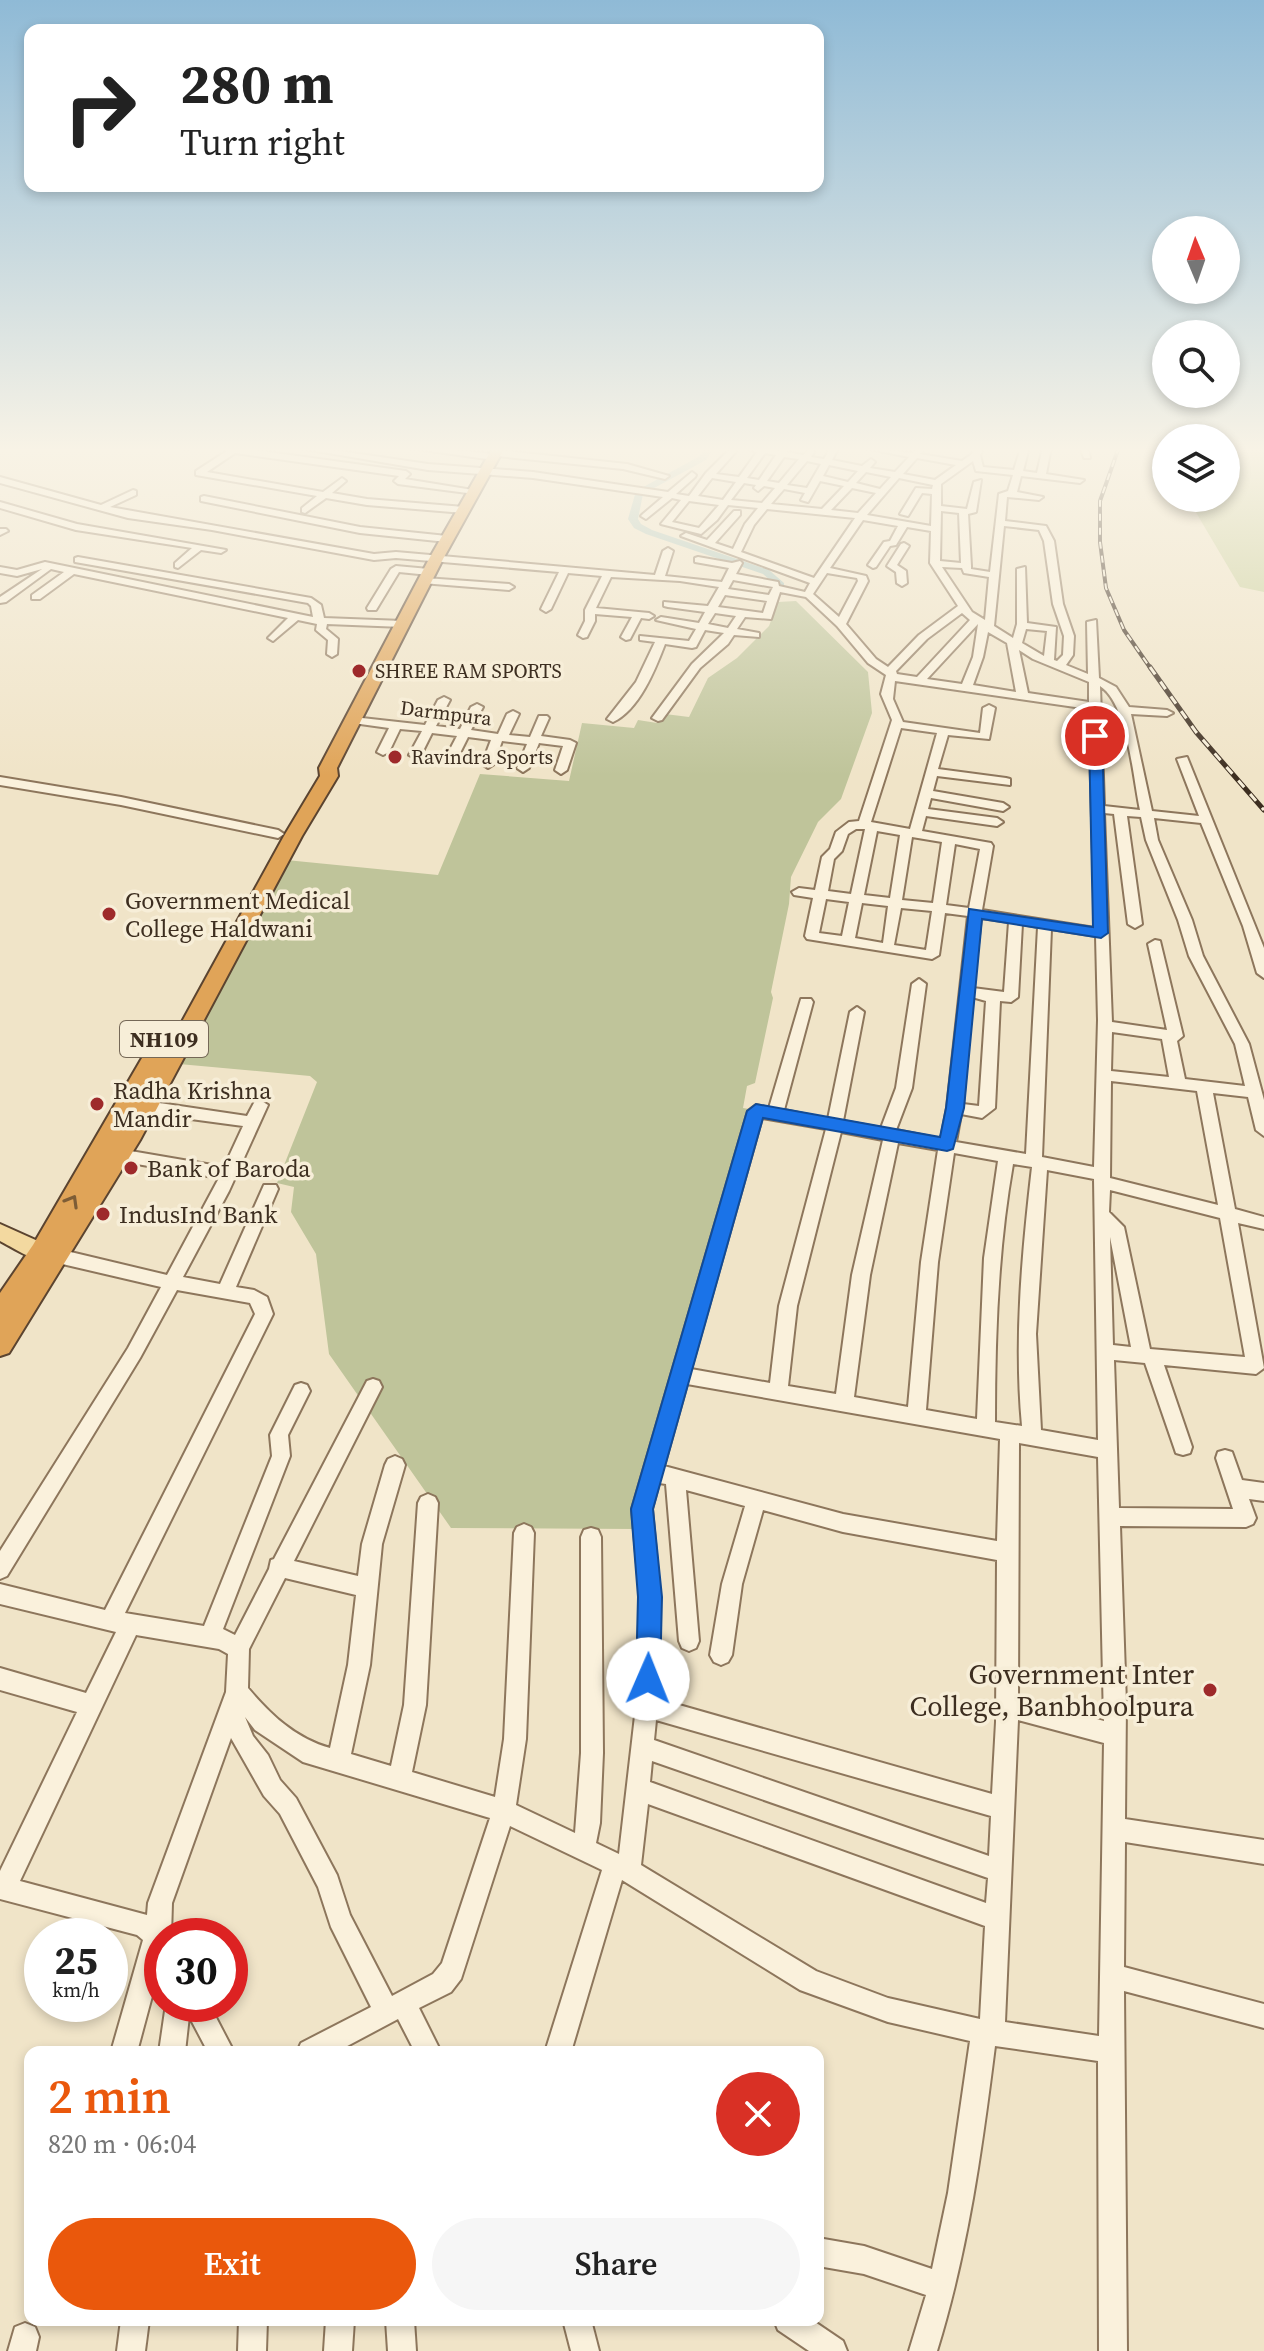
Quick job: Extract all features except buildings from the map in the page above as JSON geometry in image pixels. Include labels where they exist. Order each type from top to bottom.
[{"type":"highway","name":"NH109","points":[[0,1345],[131,1099],[285,835],[329,776],[328,768],[437,557]]},
{"type":"highway","name":"NH109","points":[[0,1314],[50,1254],[119,1155],[285,835]]},
{"type":"main road","points":[[0,1232],[50,1254]]},
{"type":"street","points":[[178,565],[185,557]]},
{"type":"street","points":[[397,557],[430,570],[509,587]]},
{"type":"street","points":[[659,578],[666,557]]},
{"type":"street","points":[[719,557],[730,572],[773,599]]},
{"type":"street","points":[[644,638],[690,648],[736,557]]},
{"type":"street","points":[[668,604],[767,617],[776,589],[783,588],[803,596],[808,594],[833,557]]},
{"type":"street","points":[[873,565],[879,557]]},
{"type":"street","points":[[898,557],[892,566],[901,571],[902,583]]},
{"type":"street","points":[[931,557],[966,566]]},
{"type":"street","points":[[965,557],[967,571],[994,575]]},
{"type":"street","points":[[966,689],[978,657],[997,557]]},
{"type":"street","points":[[1051,557],[1058,604],[1069,636],[1068,655],[1054,664]]},
{"type":"street","points":[[64,558],[311,601],[316,605],[321,630],[333,639],[332,654]]},
{"type":"street","points":[[934,558],[963,607],[983,625],[1054,664],[1112,689],[1124,709],[1146,815],[1196,956],[1242,1044],[1262,1111],[1264,1130]]},
{"type":"street","points":[[698,560],[775,584]]},
{"type":"street","points":[[0,570],[17,573],[34,567],[52,567],[321,621],[403,624]]},
{"type":"street","points":[[2,600],[52,567]]},
{"type":"street","points":[[372,608],[396,569],[565,569],[680,580],[730,572],[816,582]]},
{"type":"street","points":[[546,609],[565,569]]},
{"type":"street","points":[[1022,569],[1022,625],[1014,644],[1023,697]]},
{"type":"street","points":[[36,597],[73,570]]},
{"type":"street","points":[[824,570],[861,576],[863,581],[841,624]]},
{"type":"street","points":[[583,635],[590,621],[590,610],[608,573]]},
{"type":"street","points":[[808,594],[841,624],[872,661],[892,675],[1023,697],[1167,713]]},
{"type":"street","points":[[848,938],[868,826],[898,720],[885,697],[885,689],[892,675],[923,637],[963,607]]},
{"type":"street","points":[[590,610],[644,615],[626,637]]},
{"type":"street","points":[[658,718],[696,666],[732,631],[742,614]]},
{"type":"street","points":[[273,638],[296,616]]},
{"type":"street","points":[[661,620],[755,635]]},
{"type":"street","points":[[1092,622],[1105,1026],[1101,1214],[1115,1735],[1111,2050],[1113,2351]]},
{"type":"street","points":[[919,681],[983,625]]},
{"type":"street","points":[[1022,625],[1052,629],[1054,664]]},
{"type":"street","points":[[613,719],[630,703],[645,680],[661,640]]},
{"type":"street","points":[[415,755],[444,700]]},
{"type":"street","points":[[452,757],[477,707]]},
{"type":"street","points":[[897,724],[985,737],[989,708]]},
{"type":"street","points":[[488,764],[513,714]]},
{"type":"street","points":[[523,768],[543,718]]},
{"type":"street","name":"Darmpura","points":[[353,720],[570,743],[561,770]]},
{"type":"street","points":[[383,752],[396,725]]},
{"type":"street","points":[[889,942],[911,833],[921,812],[943,731]]},
{"type":"street","points":[[1183,759],[1256,934],[1264,973]]},
{"type":"street","points":[[932,772],[1006,782]]},
{"type":"street","points":[[0,781],[121,801],[285,835]]},
{"type":"street","points":[[926,794],[1003,807]]},
{"type":"street","points":[[1097,809],[1206,820]]},
{"type":"street","points":[[921,812],[997,822]]},
{"type":"street","points":[[1120,812],[1135,924]]},
{"type":"street","points":[[916,1418],[921,1347],[947,1144],[955,1108],[975,913],[987,846],[949,839],[868,826],[853,825],[842,832],[836,851],[828,857],[812,934],[932,955],[949,839]]},
{"type":"street","points":[[799,892],[940,908],[1101,933]]},
{"type":"street","points":[[966,991],[1011,997],[1016,920]]},
{"type":"street","points":[[1032,1437],[1026,1386],[1026,1288],[1037,1161],[1045,924]]},
{"type":"street","points":[[1105,1026],[1169,1037],[1177,1035],[1155,944]]},
{"type":"street","points":[[844,1405],[861,1275],[890,1134],[904,1088],[919,984]]},
{"type":"street","points":[[955,1108],[986,1112],[993,1000],[989,996]]},
{"type":"street","points":[[775,1114],[806,1002]]},
{"type":"street","points":[[778,1394],[788,1306],[835,1124],[857,1012]]},
{"type":"street","points":[[1169,1037],[1178,1083]]},
{"type":"street","points":[[1104,1075],[1254,1092]]},
{"type":"street","points":[[1106,1352],[1256,1366],[1204,1086]]},
{"type":"street","points":[[0,1569],[134,1353],[229,1174],[260,1105]]},
{"type":"street","points":[[146,1107],[252,1122]]},
{"type":"street","points":[[560,2046],[622,1867],[638,1789],[647,1707],[650,1597],[642,1509],[756,1111],[1037,1161],[1264,1223]]},
{"type":"street","points":[[119,1155],[229,1174]]},
{"type":"street","points":[[986,1430],[985,1317],[998,1198],[1007,1156]]},
{"type":"street","points":[[226,1291],[270,1189]]},
{"type":"street","points":[[1101,1214],[1116,1227],[1147,1356],[1183,1447]]},
{"type":"street","points":[[50,1254],[170,1282],[254,1297],[261,1302],[264,1314],[120,1623],[92,1705],[2,1887],[144,1926]]},
{"type":"street","points":[[681,1375],[1109,1450]]},
{"type":"street","points":[[160,1918],[160,1903],[234,1701],[239,1648],[373,1387]]},
{"type":"street","points":[[210,1637],[281,1456],[279,1435],[301,1391]]},
{"type":"street","points":[[923,2351],[941,2286],[969,2155],[988,2033],[998,1919],[1007,1706],[1010,1434]]},
{"type":"street","points":[[1109,1517],[1243,1519],[1247,1515],[1225,1458]]},
{"type":"street","points":[[338,1761],[359,1665],[372,1544],[395,1465]]},
{"type":"street","points":[[652,1472],[843,1523],[1007,1552]]},
{"type":"street","points":[[675,1479],[689,1641]]},
{"type":"street","points":[[1237,1488],[1264,1492]]},
{"type":"street","points":[[721,1655],[732,1584],[756,1500]]},
{"type":"street","points":[[399,1779],[415,1705],[428,1503]]},
{"type":"street","points":[[322,2046],[442,1983],[452,1970],[504,1811],[515,1739],[524,1533]]},
{"type":"street","points":[[583,1849],[589,1823],[592,1753],[591,1537]]},
{"type":"street","points":[[278,1567],[367,1588]]},
{"type":"street","points":[[0,1594],[120,1623],[210,1637],[239,1648]]},
{"type":"street","points":[[0,1679],[92,1705]]},
{"type":"street","points":[[234,1701],[303,1751],[504,1811],[622,1867],[809,1981],[888,2010],[988,2033],[1111,2050]]},
{"type":"street","points":[[234,1701],[245,1744],[260,1763],[272,1788],[288,1806],[329,1883],[339,1919],[395,2008],[424,2046]]},
{"type":"street","points":[[1007,1706],[1115,1735]]},
{"type":"street","points":[[647,1707],[1003,1808]]},
{"type":"street","points":[[643,1747],[1000,1871]]},
{"type":"street","points":[[638,1789],[998,1919]]},
{"type":"street","points":[[1114,1829],[1264,1852]]},
{"type":"street","points":[[1112,1976],[1264,2016]]},
{"type":"street","points":[[126,2046],[144,1987]]},
{"type":"street","points":[[173,2046],[176,2022]]},
{"type":"street","points":[[205,2022],[218,2046]]},
{"type":"street","points":[[824,2253],[864,2260],[941,2286]]},
{"type":"street","points":[[131,2351],[134,2326]]},
{"type":"street","points":[[252,2351],[253,2326]]},
{"type":"street","points":[[338,2351],[340,2326]]},
{"type":"street","points":[[400,2326],[402,2351]]},
{"type":"street","points":[[579,2326],[585,2351]]},
{"type":"street","points":[[797,2326],[833,2351]]},
{"type":"green space","points":[[1222,557],[1264,557],[1264,592],[1240,587]]},
{"type":"green space","points":[[796,601],[868,672],[872,713],[841,799],[818,822],[791,877],[789,904],[771,992],[773,998],[755,1083],[747,1086],[743,1108],[749,1109],[652,1437],[636,1506],[636,1529],[451,1528],[329,1354],[316,1254],[291,1212],[294,1187],[277,1183],[317,1082],[310,1076],[179,1064],[286,860],[438,875],[480,774],[569,781],[582,723],[634,728],[638,720],[657,723],[665,714],[689,717],[708,678],[737,658],[769,626],[778,602]]},
{"type":"waterway","points":[[721,557],[766,572],[781,585]]},
{"type":"railway","points":[[1102,557],[1106,588],[1124,630],[1151,669]]},
{"type":"railway","points":[[1150,667],[1196,732],[1264,810]]},
{"type":"place","name":"SHREE RAM SPORTS","points":[[359,671]]},
{"type":"place","name":"Ravindra Sports","points":[[395,757]]},
{"type":"place","name":"Government Medical College Haldwani","points":[[109,914]]},
{"type":"place","name":"Radha Krishna Mandir","points":[[97,1104]]},
{"type":"place","name":"Bank of Baroda","points":[[131,1168]]},
{"type":"place","name":"IndusInd Bank","points":[[103,1214]]},
{"type":"place","name":"Government Inter College, Banbhoolpura","points":[[1210,1690]]},
{"type":"route","points":[[648,1679],[650,1597],[642,1509],[756,1111],[947,1144],[955,1108],[975,913],[1101,933],[1095,736]]}]
